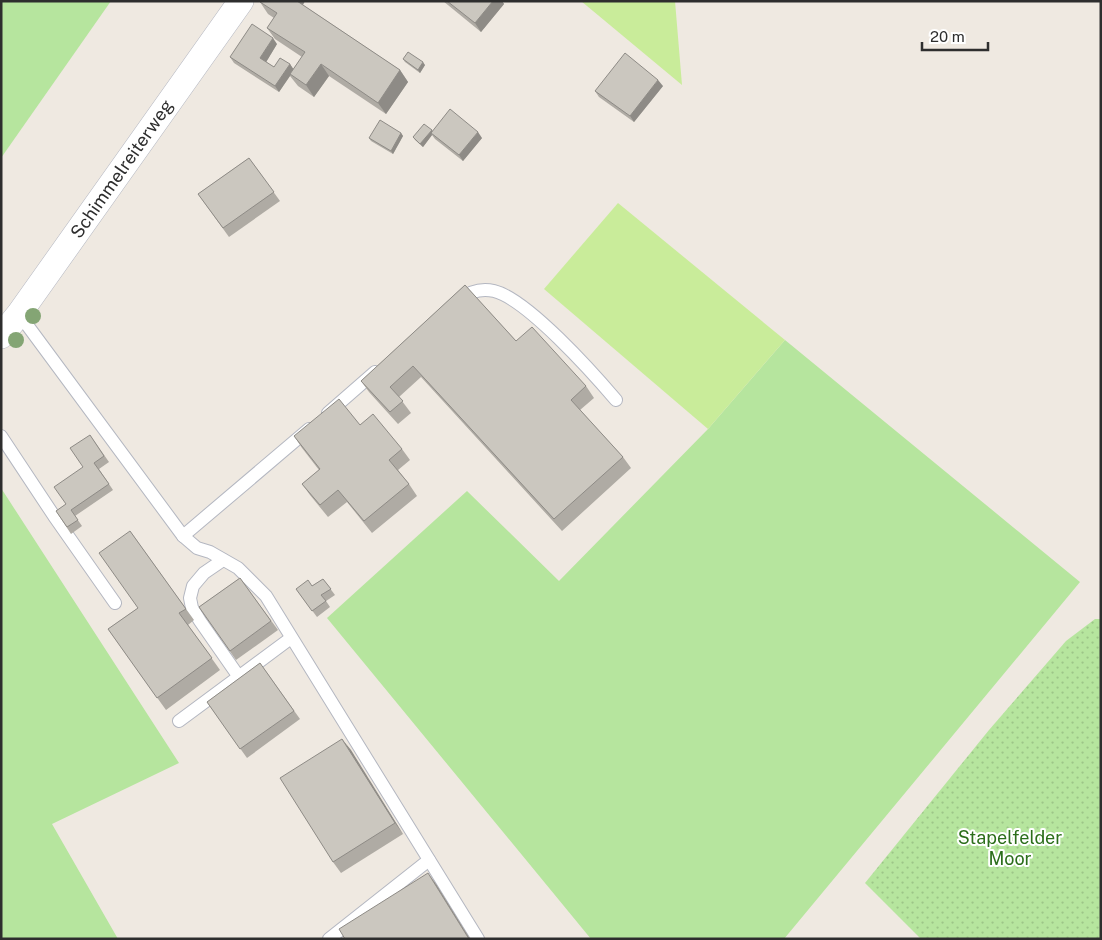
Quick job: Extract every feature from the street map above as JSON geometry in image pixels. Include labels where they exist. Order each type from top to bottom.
[{"type":"street","name":"Schimmelreiterweg","points":[[1,336],[19,314],[241,1]]},
{"type":"lane","points":[[449,309],[464,296],[481,289],[496,292],[525,308],[591,370],[616,400]]},
{"type":"lane","points":[[19,314],[183,536],[197,548],[238,568],[266,596],[478,939]]},
{"type":"lane","points":[[183,536],[381,367]]},
{"type":"lane","points":[[1,436],[115,603]]},
{"type":"lane","points":[[223,560],[204,573],[193,586],[190,598],[192,608],[200,621],[239,676]]},
{"type":"lane","points":[[179,721],[291,638]]},
{"type":"lane","points":[[328,939],[429,860]]},
{"type":"green space","points":[[1,1],[111,1],[1,158]]},
{"type":"green space","points":[[581,1],[675,1],[682,85]]},
{"type":"green space","points":[[618,203],[785,340],[708,429],[544,289]]},
{"type":"green space","points":[[785,340],[1080,582],[784,939],[591,939],[327,618],[467,491],[559,581],[708,429]]},
{"type":"green space","points":[[1,488],[179,763],[52,824],[118,939],[1,939]]},
{"type":"green space","name":"Stapelfelder Moor","points":[[1095,619],[1101,619],[1101,939],[921,939],[865,883],[989,730],[1066,641]]},
{"type":"building","points":[[260,1],[297,1],[400,70],[378,103],[321,64],[306,85],[290,74],[305,52],[267,28],[277,13]]},
{"type":"building","points":[[447,1],[493,1],[475,23]]},
{"type":"building","points":[[252,24],[273,38],[260,58],[274,67],[280,58],[290,64],[275,86],[230,57]]},
{"type":"building","points":[[408,52],[423,62],[418,70],[403,59]]},
{"type":"building","points":[[625,53],[658,80],[630,116],[595,91]]},
{"type":"building","points":[[450,109],[478,132],[459,155],[431,133]]},
{"type":"building","points":[[380,120],[401,133],[391,151],[369,138]]},
{"type":"building","points":[[424,124],[432,130],[420,144],[413,137]]},
{"type":"building","points":[[249,158],[274,192],[223,228],[198,194]]},
{"type":"building","points":[[465,285],[516,341],[532,327],[586,386],[571,400],[623,457],[554,519],[413,366],[390,387],[403,401],[390,412],[361,381]]},
{"type":"building","points":[[339,399],[360,425],[373,414],[402,449],[389,460],[409,484],[364,521],[338,490],[320,505],[302,484],[320,469],[294,436]]},
{"type":"building","points":[[90,435],[104,456],[94,463],[109,484],[71,510],[78,520],[67,527],[56,511],[66,504],[54,487],[83,467],[70,448]]},
{"type":"building","points":[[130,531],[186,609],[179,613],[212,658],[157,698],[108,629],[138,608],[99,553]]},
{"type":"building","points":[[240,578],[271,621],[230,651],[199,607]]},
{"type":"building","points":[[323,579],[331,589],[321,595],[326,601],[312,611],[296,589],[308,580],[312,586]]},
{"type":"building","points":[[260,663],[294,711],[240,749],[207,702]]},
{"type":"building","points":[[342,739],[395,823],[333,862],[280,778]]},
{"type":"building","points":[[428,873],[469,939],[345,939],[339,929]]}]
